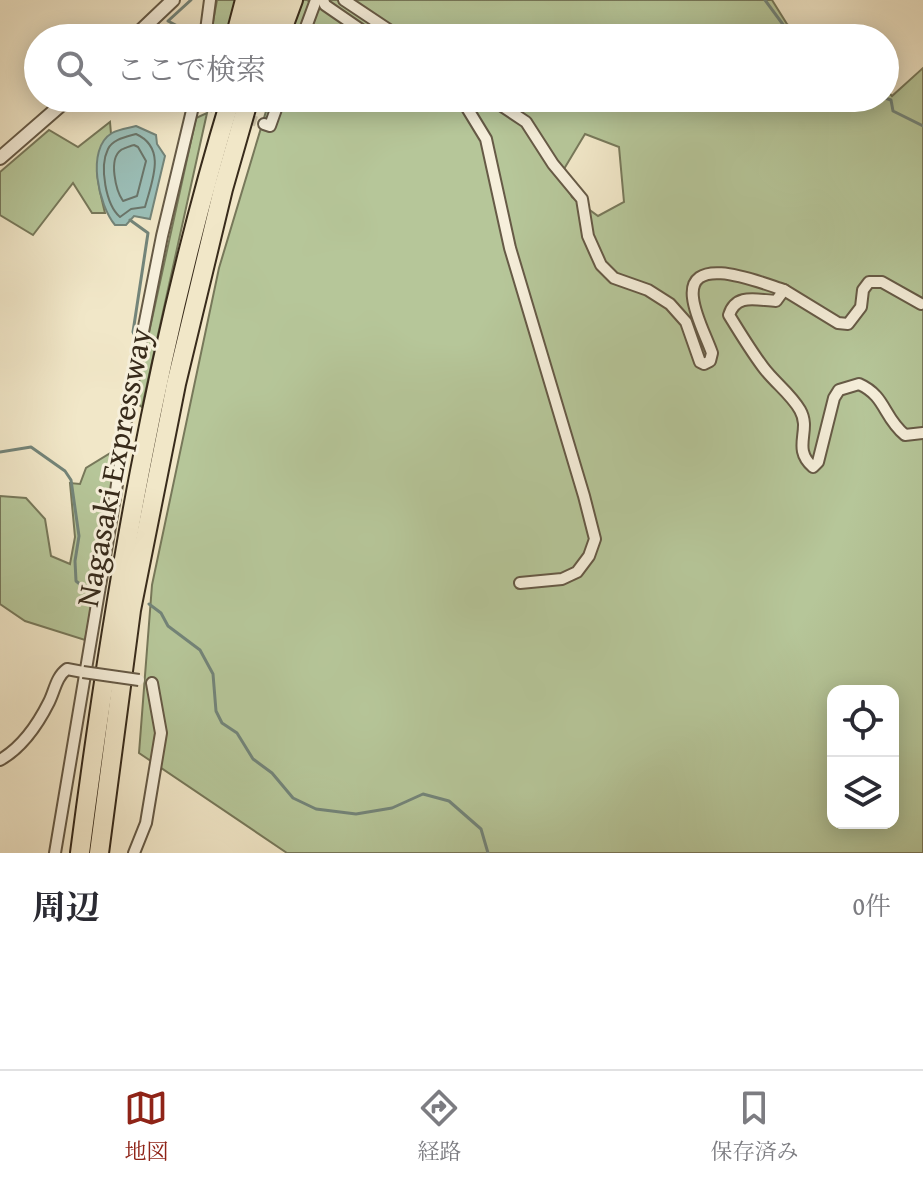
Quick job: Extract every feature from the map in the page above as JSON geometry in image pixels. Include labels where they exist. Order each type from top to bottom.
[{"type":"highway","points":[[239,24],[245,0]]},
{"type":"highway","points":[[253,24],[261,0]]},
{"type":"highway","points":[[271,24],[279,0]]},
{"type":"highway","points":[[284,24],[293,0]]},
{"type":"highway","points":[[174,313],[202,112]]},
{"type":"highway","name":"Nagasaki Expressway","points":[[80,853],[97,723],[129,528],[174,313],[227,112]]},
{"type":"highway","name":"Nagasaki Expressway","points":[[99,853],[131,610],[176,384],[245,112]]},
{"type":"highway","points":[[223,189],[252,112]]},
{"type":"street","points":[[148,24],[173,0]]},
{"type":"street","points":[[207,24],[210,0]]},
{"type":"street","points":[[307,24],[316,0]]},
{"type":"street","points":[[323,0],[325,5],[353,24]]},
{"type":"street","points":[[344,0],[380,24]]},
{"type":"street","points":[[0,158],[53,112]]},
{"type":"street","points":[[55,853],[114,507],[127,412],[162,236],[201,112]]},
{"type":"street","points":[[264,124],[270,126],[275,112]]},
{"type":"street","points":[[470,112],[486,139],[510,248],[595,539],[589,556],[577,572],[562,579],[520,583]]},
{"type":"street","points":[[511,112],[526,122],[553,164],[582,199],[588,236],[601,265],[614,278],[648,290],[670,304],[686,322],[700,362],[704,364],[710,361],[712,353],[693,297],[695,284],[706,274],[722,272],[784,290],[838,323],[848,324],[861,307],[863,290],[869,282],[882,282],[921,304]]},
{"type":"street","points":[[784,290],[776,301],[741,299],[732,305],[729,315],[764,368],[800,410],[804,426],[801,448],[805,460],[813,467],[818,462],[834,398],[839,390],[859,384],[874,391],[893,425],[905,435],[923,433]]},
{"type":"street","points":[[0,760],[16,750],[48,704],[60,674],[67,669],[139,680]]},
{"type":"street","points":[[134,853],[146,823],[161,733],[152,683]]},
{"type":"green space","points":[[217,0],[236,0],[230,24],[213,24]]},
{"type":"green space","points":[[302,0],[319,9],[325,0],[772,0],[787,24],[294,24]]},
{"type":"green space","points":[[923,68],[923,853],[287,853],[139,753],[152,585],[219,268],[266,112],[899,112],[899,90]],"holes":[[[585,134],[619,147],[624,202],[598,216],[572,197],[561,174]]]},
{"type":"green space","points":[[207,113],[142,407],[134,401],[196,118]]},
{"type":"green space","points":[[110,122],[111,134],[100,153],[97,172],[105,213],[92,213],[73,183],[33,235],[0,215],[0,172],[49,130],[78,147]]},
{"type":"green space","points":[[117,449],[108,523],[85,640],[25,621],[0,604],[0,496],[26,498],[45,519],[51,556],[70,564],[75,537],[70,483],[80,484],[86,468]]},
{"type":"water","points":[[136,126],[156,135],[157,144],[165,156],[150,219],[134,216],[126,225],[115,225],[100,192],[97,178],[99,151],[112,133]]},
{"type":"waterway","points":[[174,24],[168,21],[191,0]]},
{"type":"waterway","points":[[765,0],[783,24]]},
{"type":"waterway","points":[[895,112],[923,126]]},
{"type":"waterway","points":[[130,220],[148,233],[133,332],[138,341]]},
{"type":"waterway","points":[[0,452],[31,447],[65,471],[71,480],[79,536],[76,581],[86,589]]},
{"type":"waterway","points":[[149,604],[161,613],[168,626],[200,650],[213,674],[216,711],[222,723],[237,733],[253,759],[272,773],[293,798],[316,809],[356,814],[392,808],[423,794],[449,801],[481,829],[488,853]]},
{"type":"tunnel","points":[[226,112],[264,124]]}]
